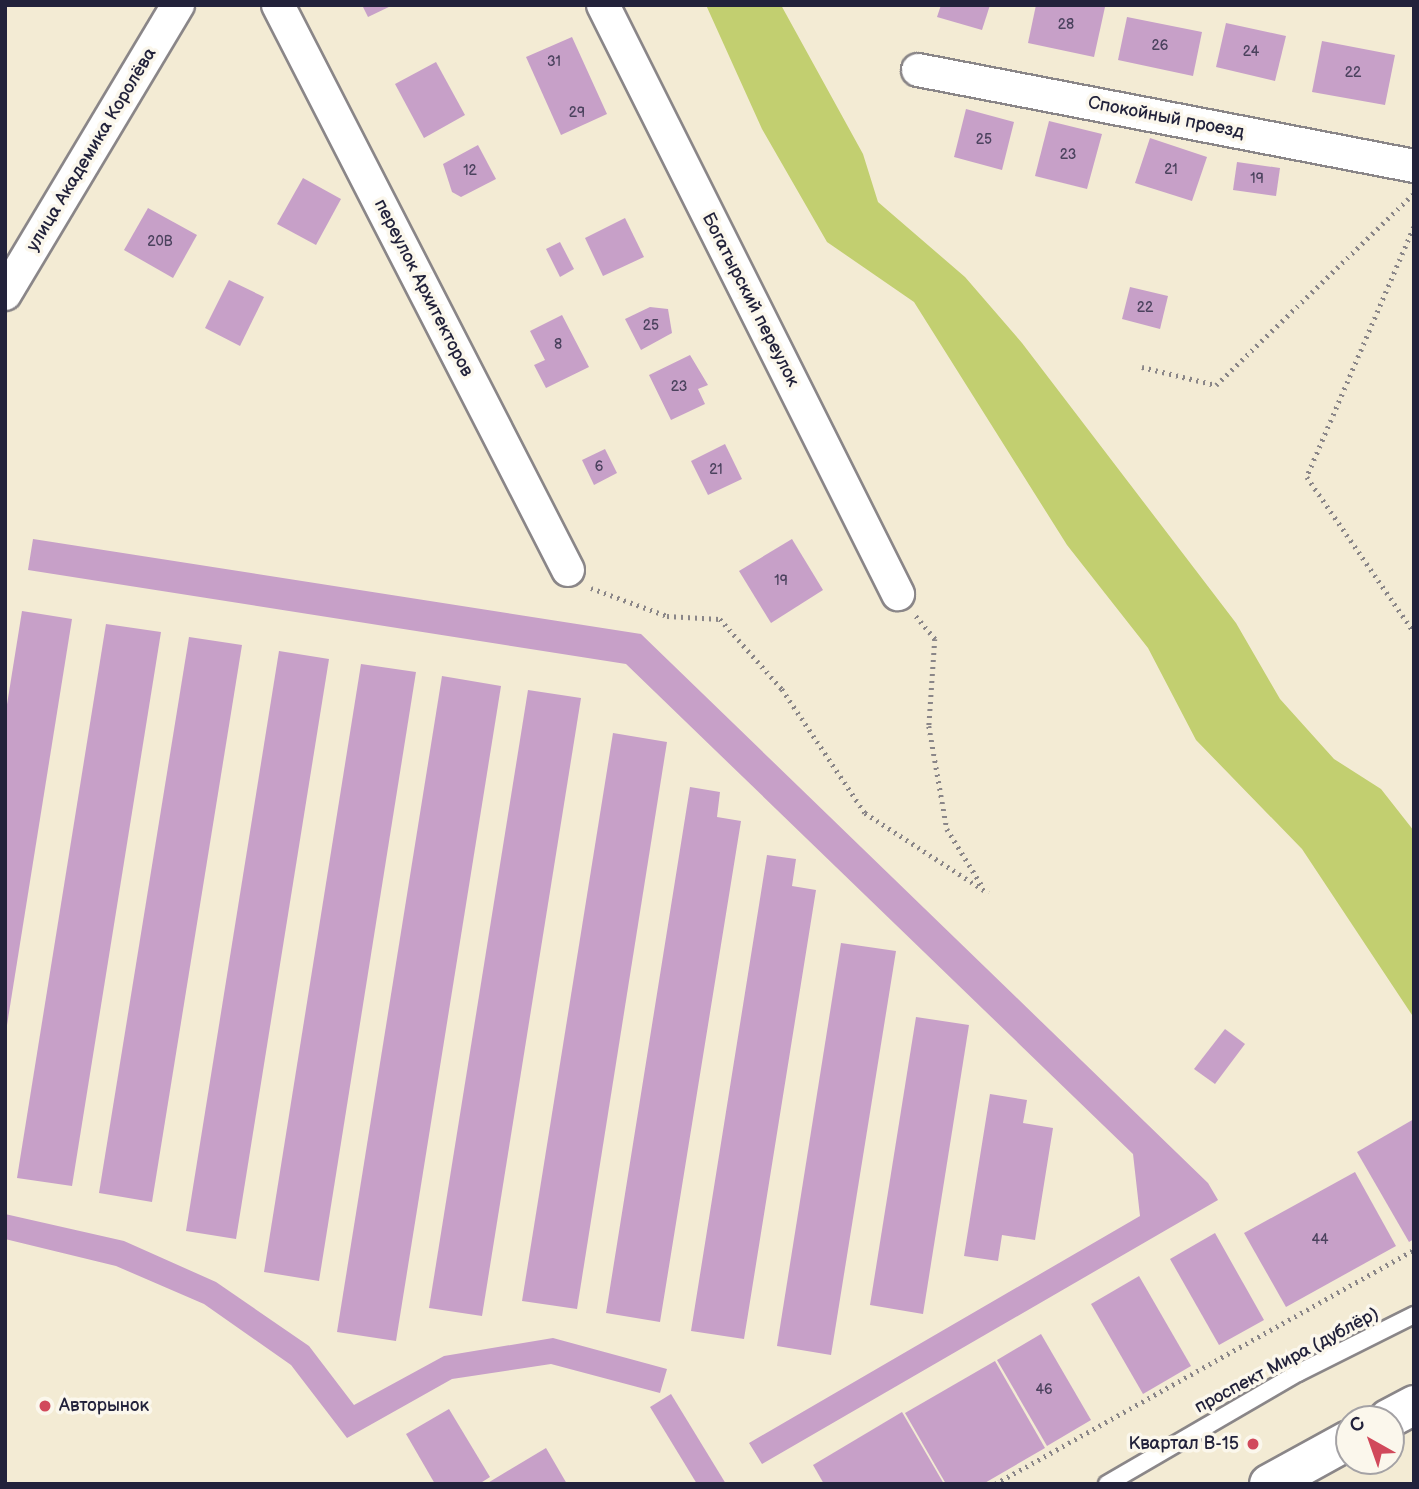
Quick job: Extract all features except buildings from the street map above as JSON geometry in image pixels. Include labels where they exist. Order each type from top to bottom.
[{"type":"main road","points":[[1269,1484],[1335,1448]]},
{"type":"street","name":"улица Академика Королёва","points":[[5,294],[178,5]]},
{"type":"street","name":"переулок Архитекторов","points":[[278,5],[568,570]]},
{"type":"street","name":"Богатырский переулок","points":[[603,5],[898,594]]},
{"type":"street","name":"Спокойный проезд","points":[[918,69],[1414,166]]},
{"type":"lane","name":"проспект Мира (дублёр)","points":[[1107,1484],[1298,1373],[1414,1315]]},
{"type":"path","points":[[1142,367],[1216,385],[1414,194]]},
{"type":"path","points":[[1414,227],[1307,477],[1414,632]]},
{"type":"path","points":[[568,570],[592,589],[667,616],[720,619],[782,689],[865,813],[988,893],[947,829],[929,726],[935,639],[898,594]]},
{"type":"path","points":[[995,1484],[1414,1250]]},
{"type":"green space","points":[[706,5],[781,5],[863,154],[878,202],[965,277],[1022,343],[1236,623],[1280,699],[1334,759],[1381,789],[1414,831],[1414,1018],[1302,849],[1196,740],[1148,648],[1067,545],[914,302],[827,242],[762,129]]},
{"type":"place","name":"Авторынок","points":[[45,1406]]},
{"type":"place","name":"Квартал В-15","points":[[1253,1444]]}]
